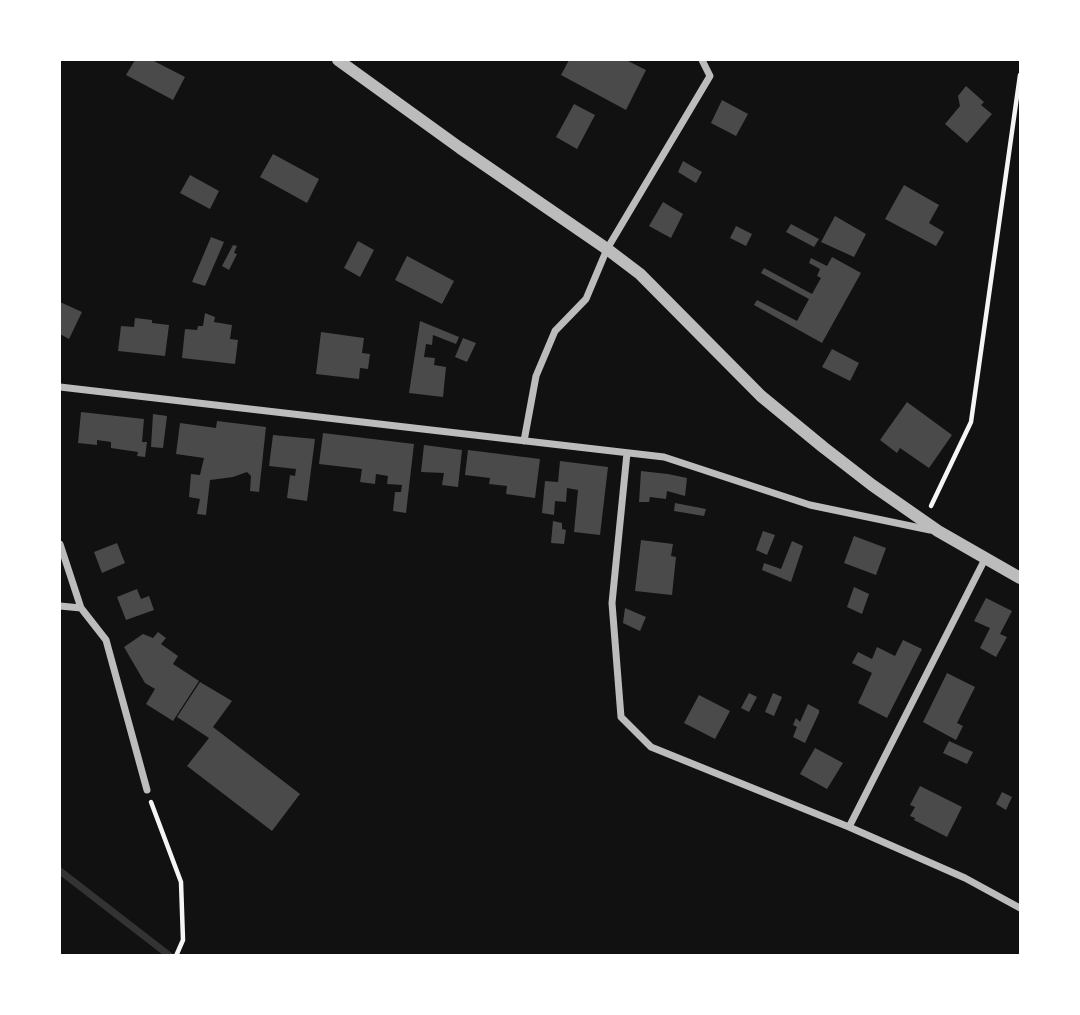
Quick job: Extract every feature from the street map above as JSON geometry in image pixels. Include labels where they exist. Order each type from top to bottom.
[{"type":"street","points":[[338,60],[640,274],[761,396],[833,455],[938,531],[1020,578]]},
{"type":"street","points":[[524,441],[536,376],[555,331],[586,299],[607,249],[710,76],[702,60]]},
{"type":"street","points":[[60,387],[664,457],[810,505],[938,531]]},
{"type":"street","points":[[627,453],[612,603],[621,717],[651,747],[849,827],[965,878],[1020,908]]},
{"type":"street","points":[[60,544],[81,608],[106,640],[147,790]]},
{"type":"street","points":[[849,827],[985,559]]},
{"type":"street","points":[[60,606],[81,608]]},
{"type":"path","points":[[924,521],[971,422],[1020,75]]},
{"type":"path","points":[[147,790],[181,883],[183,940],[176,956]]},
{"type":"building","points":[[135,60],[152,60],[185,77],[173,100],[126,75]]},
{"type":"building","points":[[569,60],[626,60],[646,70],[626,110],[561,75]]},
{"type":"building","points":[[966,86],[984,102],[981,105],[992,114],[967,143],[945,124],[960,106],[958,96]]},
{"type":"building","points":[[722,100],[748,114],[736,136],[711,123]]},
{"type":"building","points":[[574,104],[595,115],[577,149],[556,137]]},
{"type":"building","points":[[273,154],[319,179],[307,203],[260,177]]},
{"type":"building","points":[[683,161],[702,172],[696,183],[678,172]]},
{"type":"building","points":[[190,175],[219,191],[210,209],[180,193]]},
{"type":"building","points":[[904,185],[939,205],[929,223],[944,232],[936,246],[885,219]]},
{"type":"building","points":[[663,202],[683,214],[671,238],[649,226]]},
{"type":"building","points":[[835,216],[866,234],[854,257],[821,242]]},
{"type":"building","points":[[791,224],[819,239],[814,247],[786,232]]},
{"type":"building","points":[[736,226],[752,234],[746,246],[730,238]]},
{"type":"building","points":[[211,237],[224,242],[205,286],[192,282]]},
{"type":"building","points":[[358,241],[374,250],[360,277],[344,268]]},
{"type":"building","points":[[233,245],[237,246],[234,253],[237,254],[229,270],[222,266]]},
{"type":"building","points":[[407,256],[454,281],[442,304],[395,280]]},
{"type":"building","points":[[832,257],[861,273],[822,343],[754,305],[757,300],[797,321],[809,299],[761,273],[764,268],[812,294],[821,278],[817,276],[820,269],[809,263],[811,258],[827,266]]},
{"type":"building","points":[[60,302],[82,312],[69,339],[60,334]]},
{"type":"building","points":[[205,313],[215,317],[214,322],[232,325],[230,339],[238,340],[235,364],[182,358],[185,329],[197,330],[198,326],[203,326]]},
{"type":"building","points":[[135,318],[169,325],[165,356],[118,351],[121,326],[134,327]]},
{"type":"building","points":[[420,321],[459,337],[456,344],[433,335],[432,345],[426,344],[424,357],[435,358],[434,365],[446,367],[443,397],[409,393]]},
{"type":"building","points":[[321,332],[364,338],[362,353],[370,354],[368,369],[360,368],[359,379],[316,374]]},
{"type":"building","points":[[463,338],[476,343],[467,362],[455,357]]},
{"type":"building","points":[[832,349],[859,363],[850,381],[822,367]]},
{"type":"building","points":[[907,402],[952,435],[929,468],[900,448],[897,453],[880,440]]},
{"type":"building","points":[[81,412],[144,419],[142,442],[147,442],[145,457],[137,456],[138,452],[111,448],[111,442],[97,440],[97,445],[78,443]]},
{"type":"building","points":[[153,414],[167,416],[163,448],[151,447]]},
{"type":"building","points":[[217,421],[266,427],[259,492],[250,491],[251,476],[247,472],[210,480],[206,515],[197,514],[200,499],[189,497],[191,474],[200,475],[204,458],[176,454],[180,423],[216,428]]},
{"type":"building","points":[[323,433],[414,444],[406,513],[393,511],[395,492],[401,492],[402,485],[387,484],[388,476],[376,474],[375,484],[360,482],[362,469],[319,464]]},
{"type":"building","points":[[273,435],[315,439],[307,501],[287,498],[290,475],[295,476],[296,469],[269,466]]},
{"type":"building","points":[[424,445],[462,450],[458,487],[442,485],[444,473],[421,472]]},
{"type":"building","points":[[468,450],[540,459],[535,498],[506,494],[507,486],[489,484],[490,478],[465,475]]},
{"type":"building","points":[[560,461],[608,467],[600,535],[574,532],[578,490],[567,488],[566,502],[555,501],[554,515],[542,513],[545,481],[558,482]]},
{"type":"building","points":[[641,471],[687,478],[685,496],[667,491],[666,499],[650,497],[649,502],[639,502]]},
{"type":"building","points":[[675,503],[706,509],[704,516],[674,511]]},
{"type":"building","points":[[553,521],[562,523],[562,529],[566,530],[564,544],[551,543]]},
{"type":"building","points":[[763,531],[775,535],[767,555],[756,550]]},
{"type":"building","points":[[854,536],[886,548],[876,575],[844,563]]},
{"type":"building","points":[[641,540],[673,544],[671,556],[676,557],[672,595],[635,591]]},
{"type":"building","points":[[792,541],[803,546],[791,582],[762,570],[764,563],[781,569]]},
{"type":"building","points":[[117,543],[125,563],[102,573],[94,552]]},
{"type":"building","points":[[854,587],[869,594],[862,614],[847,607]]},
{"type":"building","points":[[137,589],[141,599],[149,596],[154,610],[126,620],[117,597]]},
{"type":"building","points":[[986,598],[1012,611],[1000,634],[1007,637],[996,657],[980,648],[990,628],[974,621]]},
{"type":"building","points":[[625,608],[646,617],[640,631],[623,623]]},
{"type":"building","points":[[158,632],[166,638],[161,644],[178,656],[173,664],[199,681],[173,721],[146,704],[155,689],[145,683],[124,647],[143,634],[153,638]]},
{"type":"building","points":[[903,640],[922,649],[887,718],[858,703],[872,673],[852,663],[858,652],[872,659],[877,647],[895,656]]},
{"type":"building","points":[[947,673],[975,687],[957,723],[963,726],[956,740],[923,722]]},
{"type":"building","points":[[200,682],[232,701],[213,727],[300,794],[272,831],[187,766],[209,738],[177,717]]},
{"type":"building","points":[[749,693],[757,697],[749,712],[741,708]]},
{"type":"building","points":[[773,693],[782,697],[774,716],[765,712]]},
{"type":"building","points":[[699,695],[730,711],[715,739],[684,723]]},
{"type":"building","points":[[808,704],[819,710],[819,713],[805,743],[793,737],[797,727],[793,725],[796,718],[800,722]]},
{"type":"building","points":[[949,741],[973,752],[967,764],[943,753]]},
{"type":"building","points":[[815,748],[843,763],[827,789],[800,774]]},
{"type":"building","points":[[920,786],[962,807],[947,837],[910,816],[915,807],[910,805]]},
{"type":"building","points":[[1002,792],[1012,797],[1006,810],[996,804]]},
{"type":"waterway","points":[[60,871],[170,956]]}]
